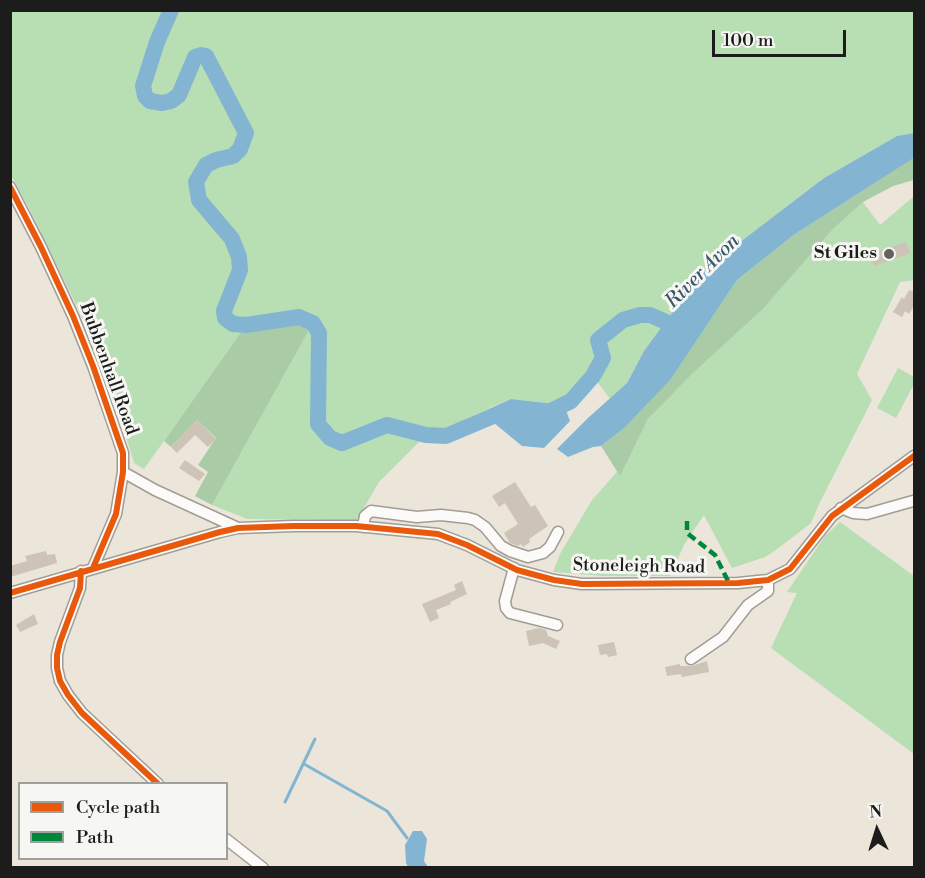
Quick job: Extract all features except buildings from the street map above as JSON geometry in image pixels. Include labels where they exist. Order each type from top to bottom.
[{"type":"street","name":"Bubbenhall Road","points":[[10,187],[41,247],[85,346],[123,453],[123,471],[116,514],[93,568]]},
{"type":"street","name":"Stoneleigh Road","points":[[10,593],[238,528],[292,526],[363,527],[438,534],[467,545],[514,568],[554,580],[582,584],[738,583],[768,580],[790,569],[822,527],[842,507],[915,456]]},
{"type":"street","points":[[123,471],[164,494],[238,528]]},
{"type":"street","points":[[842,507],[853,513],[867,514],[914,501]]},
{"type":"street","points":[[363,527],[365,516],[371,511],[417,517],[441,515],[468,518],[476,520],[501,546],[528,557],[543,554],[550,547],[558,532]]},
{"type":"street","points":[[514,568],[505,601],[506,608],[510,613],[557,625]]},
{"type":"street","points":[[81,571],[80,588],[57,655],[60,681],[68,696],[82,713],[157,782]]},
{"type":"street","points":[[691,659],[723,637],[748,605],[768,591],[768,580]]},
{"type":"street","points":[[228,841],[263,867]]},
{"type":"green space","points":[[10,11],[914,11],[914,133],[897,136],[824,178],[710,265],[644,351],[627,383],[610,399],[593,376],[571,401],[564,405],[511,399],[489,408],[488,418],[446,436],[426,435],[379,482],[357,520],[247,519],[212,505],[313,323],[281,319],[246,325],[144,469],[134,463],[103,360],[11,175]]},
{"type":"green space","points":[[914,157],[914,180],[893,186],[863,202],[833,229],[762,310],[692,374],[648,419],[620,476],[601,446],[623,429],[707,324],[737,280],[795,234]]},
{"type":"green space","points":[[913,197],[914,280],[900,282],[857,374],[872,400],[811,523],[765,557],[732,568],[704,515],[684,545],[670,576],[603,576],[553,572],[560,554],[592,500],[617,472],[620,475],[648,419],[692,374],[762,310],[833,229],[863,202],[880,225]]},
{"type":"green space","points":[[299,317],[313,323],[212,505],[195,496],[208,472],[198,465],[216,438],[197,420],[171,447],[164,441],[246,325]]},
{"type":"green space","points":[[898,368],[914,377],[914,384],[896,418],[877,408]]},
{"type":"green space","points":[[840,522],[914,576],[914,754],[771,648],[797,593],[787,592],[825,536]]},
{"type":"water","points":[[914,133],[914,157],[912,159],[795,234],[737,280],[670,380],[623,429],[601,446],[568,457],[557,449],[627,383],[644,351],[710,265],[824,178],[897,136]]},
{"type":"water","points":[[511,399],[564,405],[570,421],[544,448],[522,446],[488,418],[489,409]]},
{"type":"water","points":[[413,831],[422,831],[427,839],[424,861],[428,867],[408,867],[406,863],[405,845]]},
{"type":"waterway","name":"River Avon","points":[[171,10],[157,42],[143,86],[145,96],[150,101],[162,103],[171,101],[179,95],[195,57],[206,56],[246,133],[240,149],[233,156],[206,165],[196,182],[199,200],[232,239],[239,257],[240,270],[224,311],[225,318],[233,324],[246,325],[299,317],[313,323],[319,333],[318,424],[330,438],[342,443],[387,425],[426,435],[446,436],[503,412],[509,413]]},
{"type":"waterway","name":"River Avon","points":[[545,414],[571,401],[593,376],[603,358],[598,340],[623,320],[640,315],[650,315],[680,328],[684,324]]},
{"type":"waterway","points":[[285,802],[315,739]]},
{"type":"waterway","points":[[304,764],[387,811],[407,838]]},
{"type":"marked path","points":[[687,521],[687,533],[715,555],[729,583]]},
{"type":"cycle path","points":[[10,187],[73,316],[123,453],[123,472],[116,514],[93,568]]},
{"type":"cycle path","points":[[10,593],[220,532],[238,528],[293,526],[356,526],[438,534],[467,545],[517,570],[554,580],[582,584],[738,583],[768,580],[790,569],[832,516],[914,456]]},
{"type":"cycle path","points":[[81,571],[80,588],[57,655],[60,681],[82,713],[156,782]]},
{"type":"place","name":"St Giles","points":[[889,254]]}]
